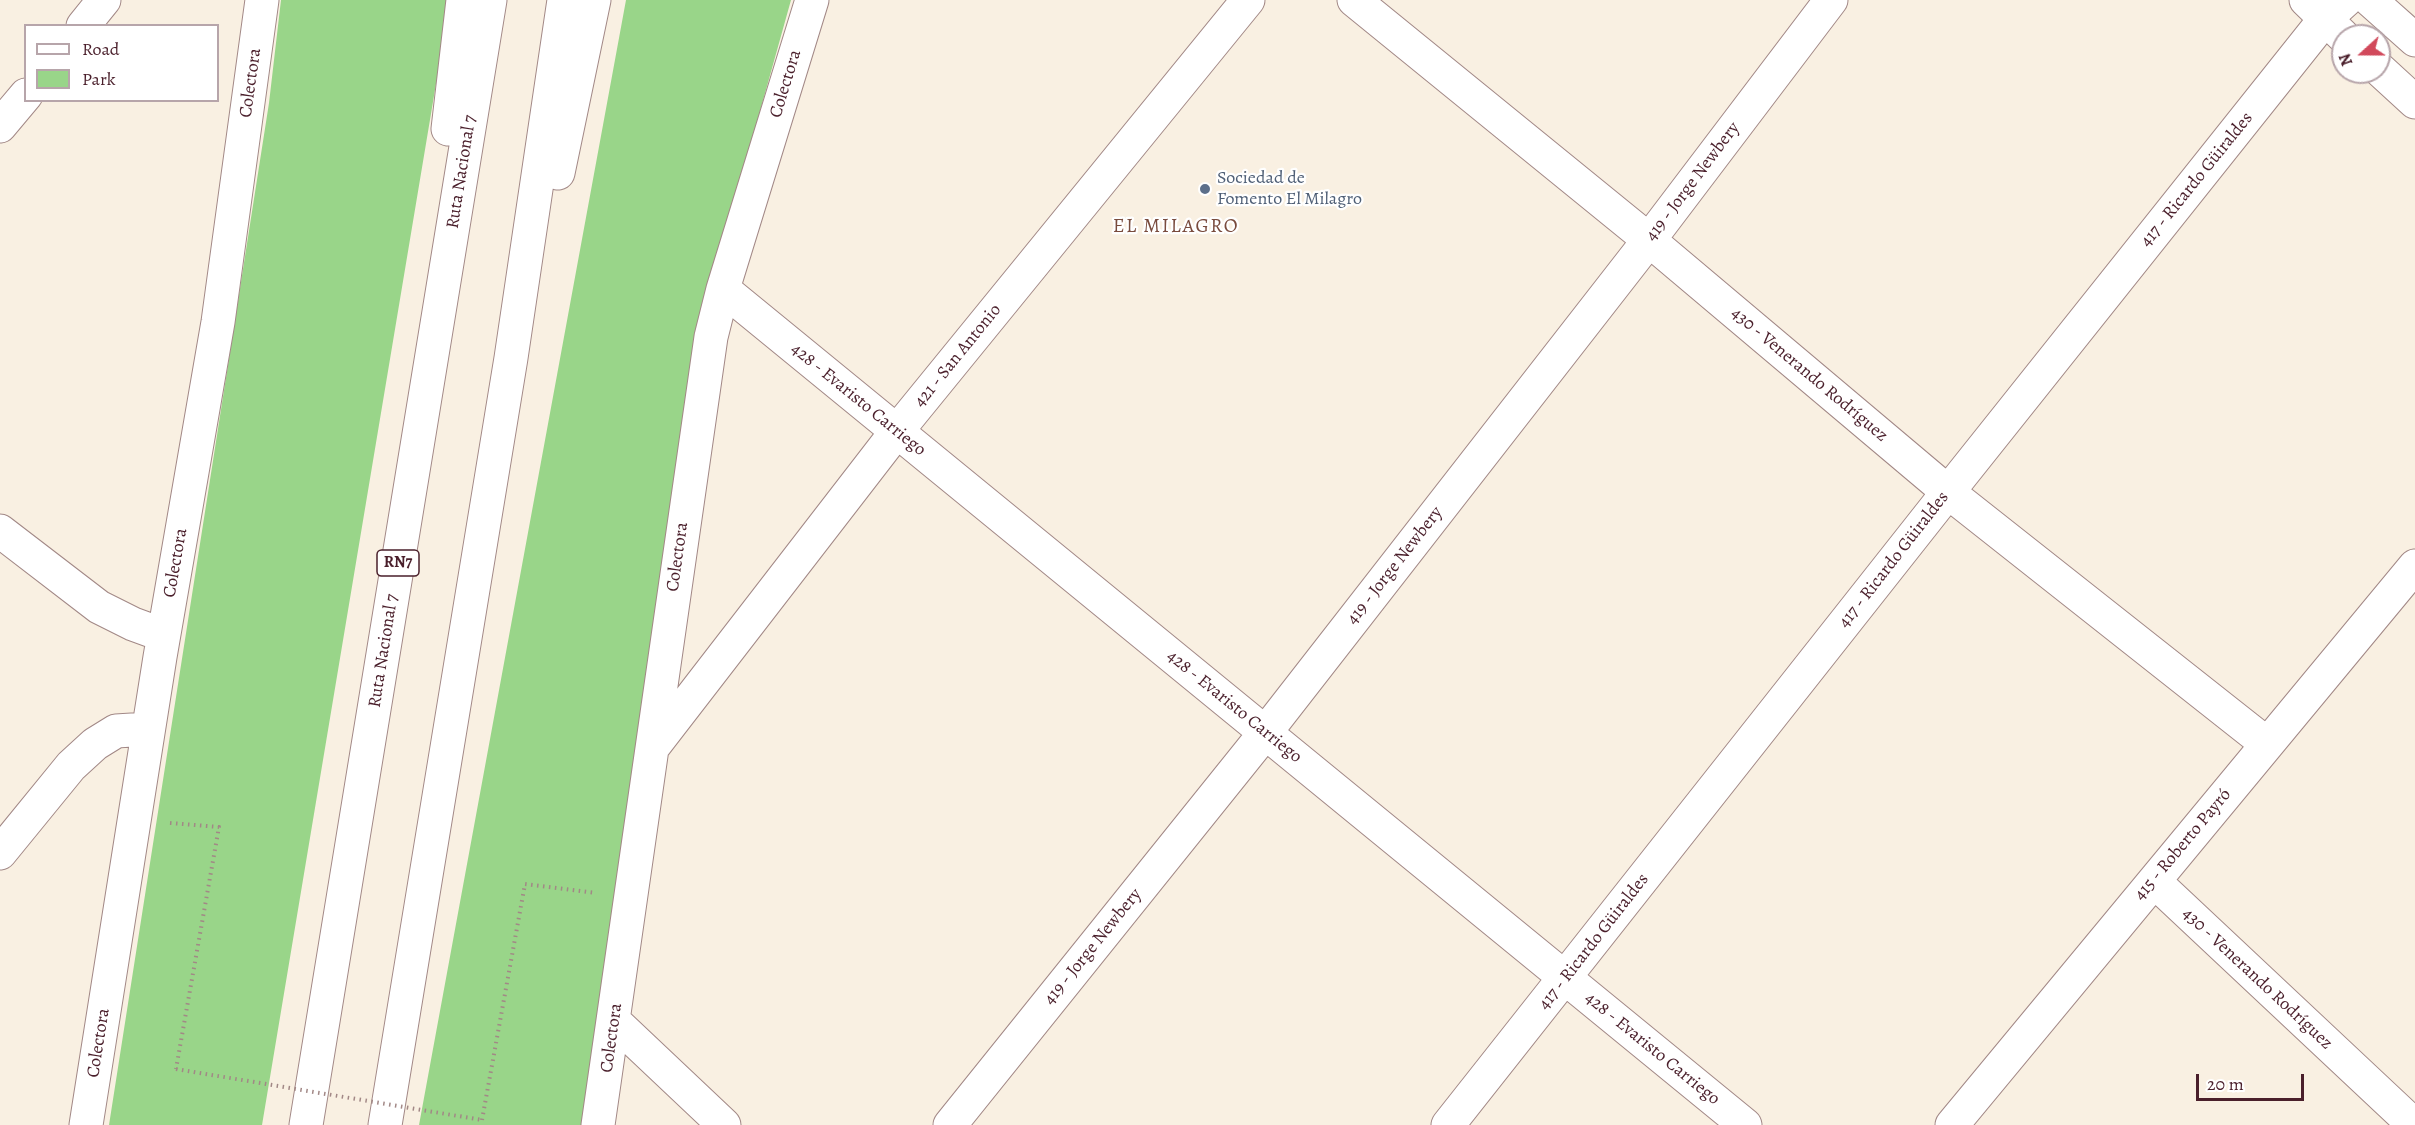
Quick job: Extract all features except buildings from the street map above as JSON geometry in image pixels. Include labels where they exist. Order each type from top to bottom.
[{"type":"main road","points":[[85,24],[104,0]]},
{"type":"main road","name":"Colectora","points":[[86,1125],[163,635],[218,322],[262,0]]},
{"type":"main road","points":[[437,326],[447,137],[463,0]]},
{"type":"main road","name":"Ruta Nacional 7","points":[[306,1125],[490,0]]},
{"type":"main road","points":[[385,1125],[511,358],[564,0]]},
{"type":"main road","points":[[511,358],[567,138],[594,0]]},
{"type":"main road","name":"Colectora","points":[[598,1125],[615,1022],[630,897],[653,747],[686,496],[711,337],[723,290],[812,0]]},
{"type":"main road","name":"421 - San Antonio","points":[[653,747],[897,431],[1248,0]]},
{"type":"main road","name":"430 - Venerando Rodríguez","points":[[1354,0],[1649,240],[1948,492],[2267,744]]},
{"type":"main road","name":"419 - Jorge Newbery","points":[[950,1125],[1265,733],[1649,240],[1831,0]]},
{"type":"main road","points":[[2370,0],[2415,40]]},
{"type":"main road","name":"417 - Ricardo Güiraldes","points":[[1448,1125],[1566,979],[1948,492],[2330,14]]},
{"type":"main road","points":[[2391,80],[2415,102]]},
{"type":"main road","points":[[0,126],[24,97]]},
{"type":"main road","name":"428 - Evaristo Carriego","points":[[723,290],[1745,1125]]},
{"type":"main road","points":[[0,531],[99,607],[163,635]]},
{"type":"main road","name":"415 - Roberto Payró","points":[[1952,1125],[2415,566]]},
{"type":"main road","points":[[0,853],[71,766],[95,744],[116,731],[148,729]]},
{"type":"main road","name":"430 - Venerando Rodríguez","points":[[2154,881],[2414,1125]]},
{"type":"main road","points":[[615,1022],[724,1125]]},
{"type":"path","points":[[133,819],[219,827],[176,1069],[482,1120],[525,884],[630,897]]},
{"type":"green space","points":[[281,0],[450,0],[262,1125],[109,1125],[269,103]]},
{"type":"green space","points":[[626,0],[791,0],[699,330],[596,1125],[419,1125]]},
{"type":"place","name":"Sociedad de Fomento El Milagro","points":[[1205,189]]},
{"type":"district","name":"EL MILAGRO","points":[[1176,227]]}]
